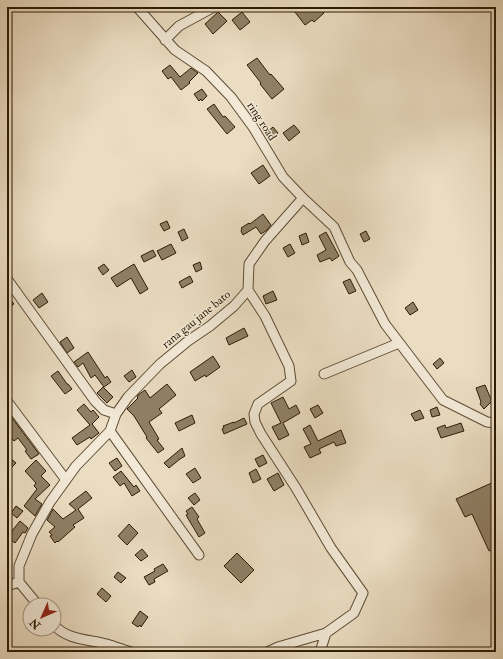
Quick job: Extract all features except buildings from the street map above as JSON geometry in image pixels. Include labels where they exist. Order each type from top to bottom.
[{"type":"street","name":"ring road","points":[[137,7],[175,50],[206,71],[232,97],[253,127],[283,177],[334,227],[350,262],[357,270],[385,324],[443,400],[486,422],[496,423]]},
{"type":"street","points":[[165,40],[179,26],[214,7]]},
{"type":"street","name":"rana gau jane bato","points":[[110,431],[116,414],[128,396],[160,364],[228,311],[248,290],[249,264],[265,241],[303,198]]},
{"type":"street","points":[[7,279],[95,401],[104,410],[116,414]]},
{"type":"street","points":[[248,290],[265,316],[289,366],[291,381],[258,404],[254,414],[255,422],[331,548],[363,593],[354,613],[326,633],[278,647],[267,652]]},
{"type":"street","points":[[324,374],[399,343]]},
{"type":"street","points":[[7,401],[66,480]]},
{"type":"street","points":[[31,597],[19,582],[19,566],[32,534],[50,502],[76,466],[110,431],[199,555]]},
{"type":"street","points":[[7,586],[19,582]]},
{"type":"street","points":[[62,631],[71,637],[110,644],[132,652]]},
{"type":"street","points":[[320,652],[326,633]]}]
